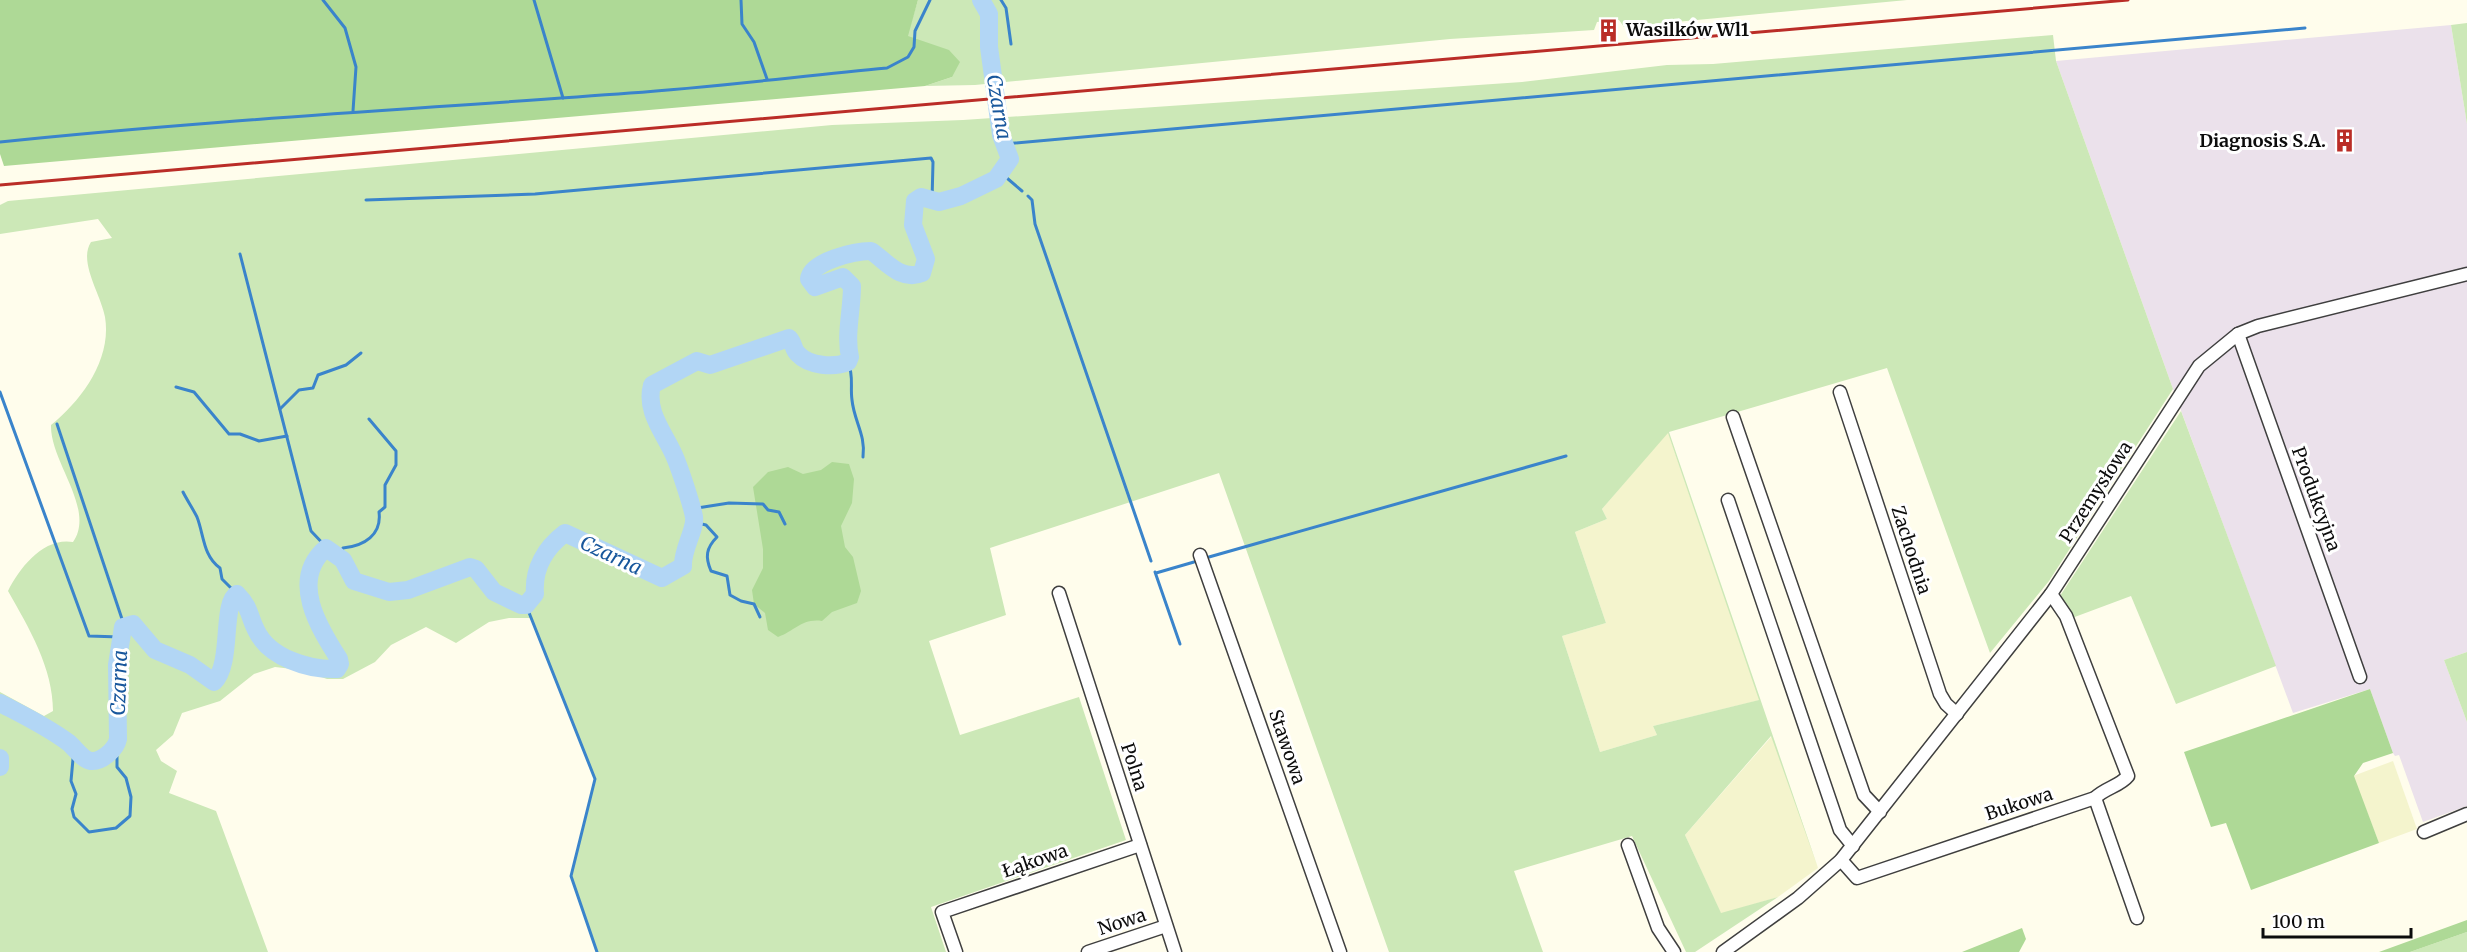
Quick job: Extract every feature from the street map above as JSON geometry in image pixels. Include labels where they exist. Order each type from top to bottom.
[{"type":"street","name":"Przemysłowa","points":[[1723,952],[1798,898],[1841,860],[1853,846],[2051,594],[2199,366],[2238,334],[2258,326],[2467,274]]},
{"type":"street","name":"Produkcyjna","points":[[2238,334],[2360,677]]},
{"type":"street","name":"Zachodnia","points":[[1840,392],[1940,694],[1957,714]]},
{"type":"street","points":[[1733,417],[1864,795],[1880,812]]},
{"type":"street","points":[[1728,500],[1840,830],[1853,846]]},
{"type":"street","name":"Stawowa","points":[[1200,555],[1340,952]]},
{"type":"street","name":"Polna","points":[[1059,593],[1176,952]]},
{"type":"street","points":[[2051,594],[2066,616],[2128,776],[2095,798],[2137,918]]},
{"type":"street","name":"Bukowa","points":[[1841,860],[1857,879],[2095,798]]},
{"type":"street","points":[[2424,832],[2467,813]]},
{"type":"street","name":"Łąkowa","points":[[956,952],[942,912],[1140,845]]},
{"type":"street","points":[[1628,845],[1658,928],[1674,952]]},
{"type":"street","name":"Nowa","points":[[1088,952],[1166,926]]},
{"type":"shaded area","points":[[2451,25],[2467,124],[2467,652],[2444,660],[2467,722],[2467,806],[2423,822],[2399,755],[2395,756],[2393,753],[2370,689],[2293,713],[2173,389],[2056,61]]},
{"type":"green space","points":[[0,0],[918,0],[908,36],[949,50],[960,62],[952,77],[925,86],[4,166],[0,154]]},
{"type":"green space","points":[[918,0],[1907,0],[1624,27],[1619,20],[1597,22],[1594,30],[1450,39],[975,85],[925,86],[952,77],[907,36]]},
{"type":"green space","points":[[2467,23],[2467,124],[2451,25]]},
{"type":"green space","points":[[2053,35],[2056,61],[2173,389],[2049,581],[1990,653],[1887,368],[1669,432],[1818,868],[1771,736],[1685,835],[1721,913],[1778,897],[1695,952],[1686,952],[1632,836],[1514,871],[1543,952],[1389,952],[1219,473],[990,548],[1006,615],[929,641],[960,735],[1079,697],[1126,840],[931,907],[946,952],[597,952],[571,876],[595,779],[531,618],[509,618],[489,622],[456,643],[426,627],[391,645],[375,662],[343,679],[327,679],[301,670],[275,667],[254,674],[220,701],[182,713],[173,735],[156,750],[161,761],[177,771],[169,793],[216,811],[268,952],[0,952],[0,692],[44,716],[53,711],[49,679],[44,664],[8,591],[19,573],[34,556],[52,544],[73,542],[79,529],[76,500],[57,454],[51,425],[84,391],[104,348],[105,317],[87,259],[91,242],[112,238],[98,219],[0,234],[0,205],[8,201],[832,125],[963,120],[1522,82],[1667,65],[1713,64]],"holes":[[[1668,433],[1759,700],[1653,726],[1657,735],[1600,752],[1562,636],[1606,623],[1575,532],[1607,519],[1602,509]]]},
{"type":"green space","points":[[2181,411],[2276,666],[2176,704],[2131,596],[2072,618],[2060,596]]},
{"type":"green space","points":[[1668,432],[1760,700],[1653,726],[1657,735],[1600,752],[1562,636],[1606,623],[1575,532],[1607,519],[1602,509]]},
{"type":"green space","points":[[832,462],[849,464],[854,479],[852,503],[841,526],[845,547],[853,557],[861,591],[857,603],[832,612],[822,621],[809,621],[778,637],[768,630],[765,613],[754,604],[752,590],[763,568],[763,549],[753,487],[768,472],[788,467],[803,474],[821,470]]},
{"type":"green space","points":[[2467,652],[2467,722],[2444,660]]},
{"type":"green space","points":[[2370,689],[2393,753],[2363,763],[2354,776],[2379,843],[2251,890],[2226,823],[2211,827],[2184,752]]},
{"type":"green space","points":[[1772,736],[1818,868],[1778,897],[1721,914],[1685,835]]},
{"type":"green space","points":[[2393,761],[2417,829],[2379,843],[2353,776]]},
{"type":"green space","points":[[2467,920],[2467,932],[2410,952],[2379,952]]},
{"type":"green space","points":[[2022,928],[2026,939],[2019,952],[1962,952]]},
{"type":"green space","points":[[2467,932],[2467,952],[2410,952]]},
{"type":"waterway","points":[[323,0],[345,28],[356,67],[353,111]]},
{"type":"waterway","points":[[534,0],[563,98]]},
{"type":"waterway","points":[[741,0],[742,24],[754,42],[767,79]]},
{"type":"waterway","points":[[0,142],[236,121],[662,91],[887,68],[908,57],[914,47],[915,31],[930,0]]},
{"type":"waterway","name":"Czarna","points":[[0,703],[53,732],[85,758],[91,761],[100,759],[111,751],[118,739],[117,665],[123,627],[133,624],[155,650],[190,665],[214,682],[223,662],[229,609],[237,594],[247,607],[262,640],[270,648],[302,664],[337,669],[340,664],[339,659],[316,619],[309,589],[310,574],[315,561],[326,548],[343,560],[354,581],[389,592],[408,590],[470,567],[476,569],[494,592],[521,605],[526,605],[535,594],[538,568],[546,552],[565,533],[662,578],[683,566],[694,517],[676,460],[653,413],[652,385],[697,361],[710,365],[789,338],[796,352],[808,361],[829,365],[848,362],[852,286],[843,277],[815,287],[809,279],[812,273],[817,267],[835,258],[871,251],[901,273],[907,275],[922,273],[926,259],[913,225],[915,201],[921,197],[939,202],[961,196],[996,179],[1010,159],[1001,135],[989,47],[989,14],[981,0]]},
{"type":"waterway","points":[[1001,0],[1006,8],[1011,44]]},
{"type":"waterway","points":[[1004,144],[2305,28]]},
{"type":"waterway","points":[[366,200],[535,194],[931,158],[933,162],[932,201]]},
{"type":"waterway","points":[[1001,173],[1022,191]]},
{"type":"waterway","points":[[1028,196],[1032,200],[1035,224],[1151,561]]},
{"type":"waterway","points":[[240,254],[311,531],[329,550]]},
{"type":"waterway","points":[[280,409],[299,390],[313,388],[318,375],[346,365],[361,353]]},
{"type":"waterway","points":[[848,362],[851,372],[853,408],[863,442],[863,457]]},
{"type":"waterway","points":[[176,387],[194,392],[229,434],[240,434],[259,441],[287,436]]},
{"type":"waterway","points":[[0,392],[89,636],[120,637]]},
{"type":"waterway","points":[[340,557],[343,548],[364,542],[378,527],[379,512],[385,507],[385,485],[396,465],[396,451],[369,419]]},
{"type":"waterway","points":[[57,424],[124,625]]},
{"type":"waterway","points":[[1209,557],[1566,456]]},
{"type":"waterway","points":[[183,492],[197,517],[210,558],[220,568],[222,579],[237,594]]},
{"type":"waterway","points":[[691,509],[729,503],[763,504],[768,510],[779,512],[785,524]]},
{"type":"waterway","points":[[693,522],[706,525],[717,537],[708,553],[711,571],[727,576],[730,595],[754,604],[760,617]]},
{"type":"waterway","points":[[1156,573],[1194,562]]},
{"type":"waterway","points":[[1155,572],[1180,644]]},
{"type":"waterway","points":[[526,605],[595,779],[571,876],[597,952]]},
{"type":"waterway","points":[[74,748],[71,781],[76,794],[72,809],[74,817],[89,832],[116,828],[130,816],[131,797],[126,778],[117,767],[117,745]]},
{"type":"waterway","name":"Czarna","points":[[0,758],[0,767]]},
{"type":"railway","points":[[0,185],[2128,0]]},
{"type":"place","name":"Wasilków Wl1","points":[[1608,30]]},
{"type":"place","name":"Diagnosis S.A.","points":[[2344,141]]}]
